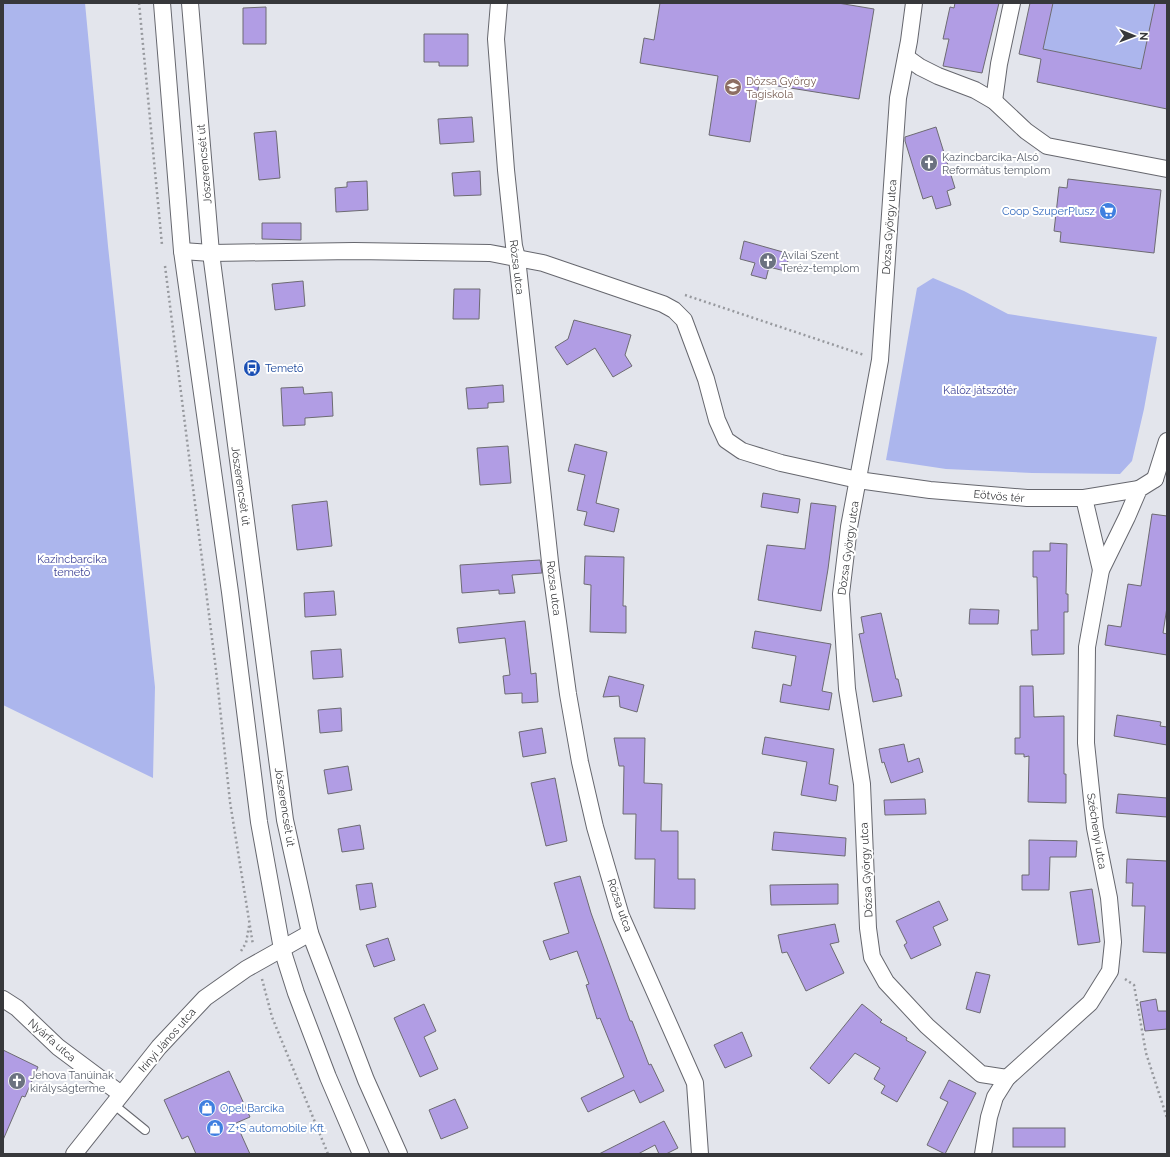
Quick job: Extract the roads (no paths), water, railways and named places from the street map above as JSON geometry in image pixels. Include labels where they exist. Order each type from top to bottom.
[{"type":"street","points":[[162,3],[182,251],[231,600],[259,822],[282,949],[296,993],[328,1077],[361,1154]]},
{"type":"street","name":"Jószerencsét út","points":[[190,3],[211,253],[285,820],[310,933],[366,1080],[400,1154]]},
{"type":"street","name":"Rózsa utca","points":[[499,3],[496,40],[506,170],[551,571],[568,694],[580,762],[595,827],[621,916],[695,1083],[700,1154]]},
{"type":"street","name":"Dózsa György utca","points":[[914,3],[898,98],[880,360],[849,527],[841,594],[847,689],[862,784],[868,928],[872,957],[886,982],[928,1026],[981,1074],[1007,1078]]},
{"type":"street","points":[[994,101],[999,64],[1012,3]]},
{"type":"street","points":[[906,57],[920,67],[938,76],[975,90],[994,101],[1026,131],[1047,146],[1167,169]]},
{"type":"street","name":"Eötvös tér","points":[[182,251],[211,253],[354,251],[490,253],[543,263],[663,304],[674,310],[684,320],[706,378],[717,420],[726,440],[742,451],[781,463],[858,480],[930,490],[1027,498],[1084,498],[1139,489]]},
{"type":"street","points":[[1139,489],[1161,480],[1167,441]]},
{"type":"street","name":"Széchenyi utca","points":[[983,1154],[989,1117],[995,1097],[1007,1078],[1090,1002],[1110,971],[1113,942],[1109,898],[1095,828],[1086,743],[1087,647],[1101,570],[1139,489]]},
{"type":"street","points":[[1084,498],[1101,570]]},
{"type":"street","points":[[282,949],[310,933]]},
{"type":"street","name":"Irinyi János utca","points":[[74,1154],[159,1047],[196,1006],[246,969],[282,949]]},
{"type":"street","name":"Nyárfa utca","points":[[3,999],[17,1008],[58,1048],[117,1099]]},
{"type":"lane","points":[[117,1099],[145,1130]]},
{"type":"place","name":"Dózsa György Tagiskola","points":[[733,87]]},
{"type":"place","name":"Kazincbarcika-Alsó Református templom","points":[[929,163]]},
{"type":"place","name":"Coop SzuperPlusz","points":[[1108,211]]},
{"type":"place","name":"Avilai Szent Teréz-templom","points":[[768,261]]},
{"type":"place","name":"Temető","points":[[252,368]]},
{"type":"place","name":"Jehova Tanúinak királyságterme","points":[[17,1081]]},
{"type":"place","name":"Opel Barcika","points":[[207,1108]]},
{"type":"place","name":"Z+S automobile Kft.","points":[[215,1128]]},
{"type":"park label","name":"Kalóz játszótér","points":[[980,390]]},
{"type":"park label","name":"Kazincbarcika temető","points":[[72,565]]}]
